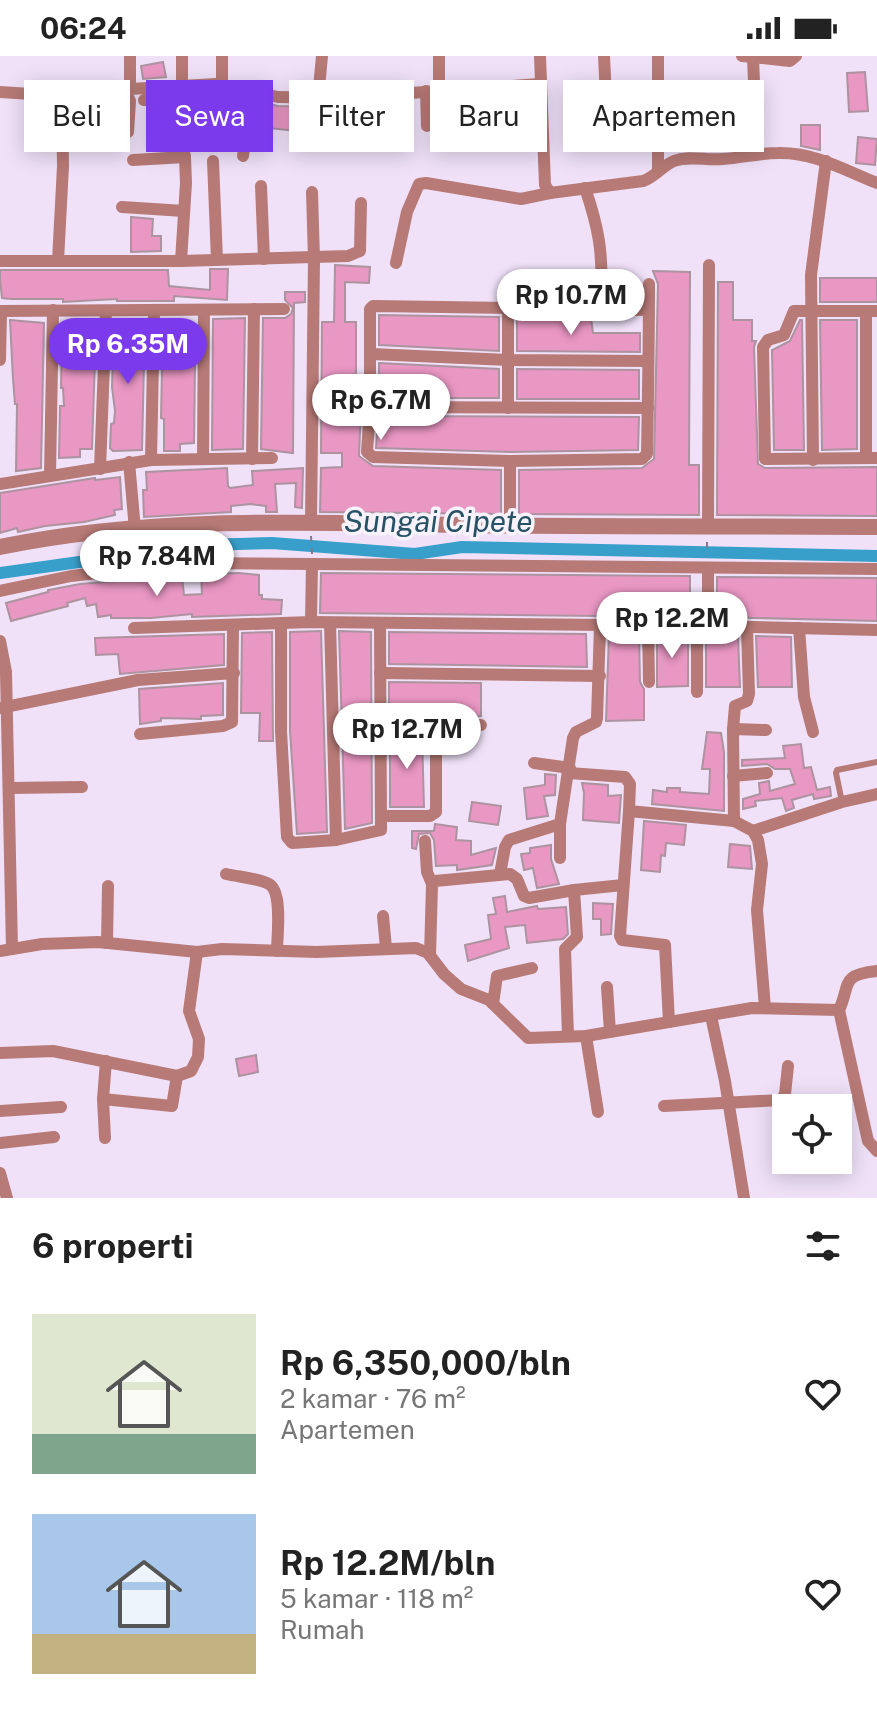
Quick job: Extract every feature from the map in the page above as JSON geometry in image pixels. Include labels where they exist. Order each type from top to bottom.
[{"type":"street","points":[[128,80],[130,56]]},
{"type":"street","points":[[182,56],[182,80]]},
{"type":"street","points":[[222,56],[222,80]]},
{"type":"street","points":[[320,80],[322,56]]},
{"type":"street","points":[[435,80],[439,56]]},
{"type":"street","points":[[540,56],[540,80]]},
{"type":"street","points":[[604,56],[605,80]]},
{"type":"street","points":[[658,56],[658,171]]},
{"type":"street","points":[[757,154],[748,57],[790,61],[796,56]]},
{"type":"street","points":[[0,92],[24,93]]},
{"type":"street","points":[[144,100],[174,99],[185,157],[181,261]]},
{"type":"street","points":[[427,126],[430,108]]},
{"type":"street","points":[[58,261],[63,152]]},
{"type":"street","points":[[243,156],[244,152]]},
{"type":"street","points":[[543,152],[545,185],[550,193]]},
{"type":"street","points":[[396,263],[407,212],[419,184],[521,199],[643,181],[684,158],[721,160],[757,154],[798,154],[826,161],[877,183]]},
{"type":"street","points":[[133,160],[185,157]]},
{"type":"street","points":[[213,161],[217,260]]},
{"type":"street","points":[[813,460],[810,311],[813,246],[826,161]]},
{"type":"street","points":[[261,186],[264,259]]},
{"type":"street","points":[[585,188],[599,233],[601,291]]},
{"type":"street","points":[[311,526],[312,192]]},
{"type":"street","points":[[0,261],[181,261],[348,256],[360,251],[361,203]]},
{"type":"street","points":[[122,207],[184,211]]},
{"type":"street","points":[[707,530],[709,265]]},
{"type":"street","points":[[649,284],[649,310],[648,361],[648,408],[647,454],[642,459],[510,461],[373,457],[367,452],[370,309],[373,306],[649,310]]},
{"type":"street","points":[[252,459],[254,309]]},
{"type":"street","points":[[0,360],[0,311],[284,309]]},
{"type":"street","points":[[50,475],[53,310]]},
{"type":"street","points":[[203,459],[204,310]]},
{"type":"street","points":[[508,310],[508,408]]},
{"type":"street","points":[[100,469],[106,311]]},
{"type":"street","points":[[151,460],[154,311]]},
{"type":"street","points":[[794,311],[810,311],[872,311],[872,458],[765,459],[763,347],[768,340],[784,335],[794,311]]},
{"type":"street","points":[[371,354],[509,360],[648,361]]},
{"type":"street","points":[[370,407],[648,408]]},
{"type":"street","points":[[0,483],[129,462],[272,458]]},
{"type":"street","points":[[510,461],[510,525]]},
{"type":"street","points":[[129,462],[135,530]]},
{"type":"street","points":[[0,547],[53,538],[204,525],[510,525],[707,530],[877,527]]},
{"type":"street","points":[[0,591],[71,576],[185,563],[708,564],[877,569]]},
{"type":"street","points":[[311,622],[312,563]]},
{"type":"street","points":[[697,692],[708,564]]},
{"type":"street","points":[[134,628],[311,622],[877,630]]},
{"type":"street","points":[[330,623],[336,840]]},
{"type":"street","points":[[281,624],[281,731],[287,840],[292,843],[336,840],[379,832],[380,623]]},
{"type":"street","points":[[140,734],[231,724],[233,625]]},
{"type":"street","points":[[648,625],[649,682]]},
{"type":"street","points":[[560,858],[560,824],[575,734],[596,722],[597,718],[600,626]]},
{"type":"street","points":[[734,821],[733,729],[735,706],[747,701],[749,694],[747,628]]},
{"type":"street","points":[[799,628],[804,697],[813,732]]},
{"type":"street","points":[[0,641],[6,672],[3,706],[9,788],[4,836],[6,950],[42,944],[107,943],[197,952],[222,949],[317,952],[416,948],[430,956],[461,989],[484,997],[493,1004],[528,1038],[586,1036],[765,1008],[839,1010]]},
{"type":"street","points":[[3,706],[138,680],[234,673]]},
{"type":"street","points":[[380,673],[600,676]]},
{"type":"street","points":[[380,726],[481,725]]},
{"type":"street","points":[[381,816],[430,816],[436,812],[436,726]]},
{"type":"street","points":[[733,729],[766,730]]},
{"type":"street","points":[[534,763],[570,771],[625,777],[630,784],[620,938],[665,945],[669,1022]]},
{"type":"street","points":[[733,776],[767,773]]},
{"type":"street","points":[[9,788],[82,787]]},
{"type":"street","points":[[753,831],[877,794]]},
{"type":"street","points":[[629,811],[734,821],[753,831],[762,864],[757,910],[765,1008]]},
{"type":"street","points":[[500,874],[509,840],[560,824]]},
{"type":"street","points":[[425,841],[427,872],[432,884],[430,956]]},
{"type":"street","points":[[226,874],[269,884],[274,889],[278,902],[277,951]]},
{"type":"street","points":[[432,884],[435,881],[500,874],[514,876],[526,897],[623,885]]},
{"type":"street","points":[[107,943],[108,886]]},
{"type":"street","points":[[568,1036],[565,949],[577,937],[574,890]]},
{"type":"street","points":[[383,916],[386,948]]},
{"type":"street","points":[[0,1053],[53,1051],[177,1076],[191,1071],[198,1057],[199,1039],[189,1011],[197,952]]},
{"type":"street","points":[[493,1004],[497,976],[532,968]]},
{"type":"street","points":[[877,971],[856,974],[850,980],[844,988],[839,1010],[868,1141],[870,1147],[877,1151]]},
{"type":"street","points":[[607,987],[610,1032]]},
{"type":"street","points":[[711,1016],[744,1198]]},
{"type":"street","points":[[586,1036],[598,1112]]},
{"type":"street","points":[[105,1138],[103,1099],[106,1061]]},
{"type":"street","points":[[664,1106],[781,1100],[785,1094],[788,1066]]},
{"type":"street","points":[[103,1099],[172,1106],[177,1076]]},
{"type":"street","points":[[0,1111],[61,1107]]},
{"type":"street","points":[[0,1143],[54,1137]]},
{"type":"street","points":[[0,1173],[7,1198]]},
{"type":"lane","points":[[842,802],[837,770],[877,762]]},
{"type":"path","points":[[311,526],[312,563]]},
{"type":"path","points":[[707,530],[708,564]]},
{"type":"building","points":[[163,62],[166,77],[143,79],[141,66]]},
{"type":"building","points":[[865,72],[868,111],[849,112],[847,73]]},
{"type":"building","points":[[273,105],[289,106],[289,130],[273,128]]},
{"type":"building","points":[[801,125],[820,125],[820,150],[801,146]]},
{"type":"building","points":[[858,137],[877,139],[875,165],[856,163]]},
{"type":"building","points":[[131,217],[153,219],[152,236],[161,236],[161,251],[131,252]]},
{"type":"building","points":[[335,265],[370,267],[369,283],[345,282],[345,322],[356,322],[356,409],[361,409],[359,456],[373,466],[501,470],[501,514],[320,512],[321,468],[342,467],[342,453],[321,453],[322,322],[334,322]]},
{"type":"building","points":[[210,269],[228,269],[227,300],[174,296],[174,301],[11,299],[2,298],[0,280],[0,270],[168,270],[169,286],[210,290]]},
{"type":"building","points":[[653,271],[690,272],[689,465],[699,465],[699,515],[519,514],[519,470],[642,468],[654,459],[658,284]]},
{"type":"building","points":[[820,278],[877,278],[877,302],[820,302]]},
{"type":"building","points":[[718,282],[733,282],[733,320],[752,320],[752,341],[756,341],[758,464],[765,468],[877,467],[877,516],[717,515]]},
{"type":"building","points":[[285,292],[305,292],[305,302],[294,303],[293,453],[261,449],[263,318],[285,318],[291,314],[293,308],[285,300]]},
{"type":"building","points":[[379,315],[499,317],[499,351],[379,345]]},
{"type":"building","points":[[517,317],[591,318],[593,333],[640,333],[640,352],[517,351]]},
{"type":"building","points":[[245,318],[243,449],[212,450],[213,319]]},
{"type":"building","points":[[133,319],[145,319],[142,450],[113,451],[110,448],[115,411],[112,387],[114,324],[133,324]]},
{"type":"building","points":[[10,320],[44,323],[41,468],[16,471],[17,404]]},
{"type":"building","points":[[178,320],[180,364],[195,364],[194,443],[180,444],[180,451],[164,451],[164,419],[161,418],[163,321]]},
{"type":"building","points":[[800,320],[804,450],[774,450],[772,350],[790,341]]},
{"type":"building","points":[[820,320],[857,320],[857,449],[822,450]]},
{"type":"building","points":[[63,323],[95,324],[96,330],[92,449],[80,449],[80,457],[59,458],[60,406],[64,406],[61,388]]},
{"type":"building","points":[[379,363],[499,369],[499,398],[379,398]]},
{"type":"building","points":[[517,369],[639,370],[639,399],[517,399]]},
{"type":"building","points":[[378,416],[639,417],[638,450],[510,452],[376,448]]},
{"type":"building","points":[[227,468],[230,488],[253,485],[252,471],[303,468],[302,508],[295,507],[296,483],[275,484],[277,512],[266,512],[266,506],[251,504],[231,506],[231,512],[144,517],[146,472]]},
{"type":"building","points":[[120,477],[122,509],[114,510],[115,515],[0,533],[0,493]]},
{"type":"building","points":[[321,573],[690,576],[690,617],[320,613]]},
{"type":"building","points":[[201,574],[259,575],[259,595],[262,599],[282,600],[281,614],[98,617],[96,604],[87,606],[85,598],[67,603],[68,606],[11,621],[6,603],[80,584],[182,576],[184,595],[202,594]]},
{"type":"building","points":[[717,577],[877,578],[877,621],[717,617]]},
{"type":"building","points":[[321,631],[327,832],[297,834],[290,731],[290,632]]},
{"type":"building","points":[[339,631],[371,632],[372,823],[345,829]]},
{"type":"building","points":[[272,632],[273,741],[259,741],[260,713],[241,713],[242,633]]},
{"type":"building","points":[[389,632],[586,634],[587,667],[389,664]]},
{"type":"building","points":[[224,634],[224,665],[120,674],[118,654],[96,655],[95,638]]},
{"type":"building","points":[[609,634],[639,634],[644,720],[606,721]]},
{"type":"building","points":[[657,634],[688,635],[688,686],[657,687]]},
{"type":"building","points":[[706,635],[738,636],[740,687],[706,687]]},
{"type":"building","points":[[756,636],[791,637],[792,687],[758,687]]},
{"type":"building","points":[[389,682],[481,683],[481,716],[389,717]]},
{"type":"building","points":[[223,683],[223,715],[201,716],[201,719],[161,718],[161,721],[140,724],[139,689]]},
{"type":"building","points":[[707,732],[721,733],[724,811],[652,804],[653,790],[667,792],[667,788],[680,788],[680,792],[709,794],[710,769],[702,769]]},
{"type":"building","points":[[390,735],[422,735],[424,807],[390,807]]},
{"type":"building","points":[[801,744],[804,768],[811,767],[817,790],[830,787],[831,796],[814,799],[813,794],[792,800],[794,808],[786,811],[782,798],[755,801],[756,806],[743,809],[743,799],[760,794],[759,783],[769,781],[770,791],[795,784],[790,769],[775,769],[767,764],[742,766],[742,760],[785,758],[783,746]]},
{"type":"building","points":[[545,774],[556,775],[555,795],[544,796],[548,816],[527,819],[524,788],[545,785]]},
{"type":"building","points":[[582,783],[608,785],[608,796],[621,795],[619,823],[583,820]]},
{"type":"building","points":[[472,802],[501,806],[498,825],[469,821]]},
{"type":"building","points":[[644,821],[686,825],[684,845],[666,843],[665,856],[661,855],[660,872],[641,870]]},
{"type":"building","points":[[435,824],[457,827],[456,840],[471,841],[471,855],[496,848],[492,865],[457,870],[457,865],[436,866],[434,840],[430,833],[419,834],[416,849],[412,848],[412,831],[434,831]]},
{"type":"building","points":[[730,844],[750,846],[752,869],[728,867]]},
{"type":"building","points":[[551,845],[551,859],[559,884],[537,888],[533,868],[524,870],[521,854],[530,853],[530,848]]},
{"type":"building","points":[[505,896],[507,912],[537,906],[538,909],[566,907],[568,934],[563,939],[527,943],[525,925],[505,927],[509,948],[468,961],[465,945],[491,939],[488,915],[496,914],[493,898]]},
{"type":"building","points":[[593,903],[613,904],[611,934],[601,935],[601,919],[593,919]]},
{"type":"building","points":[[256,1055],[258,1072],[239,1076],[236,1059]]},
{"type":"waterway","name":"Sungai Cipete","points":[[0,573],[201,545],[272,543],[415,554],[462,547],[877,556]]}]
